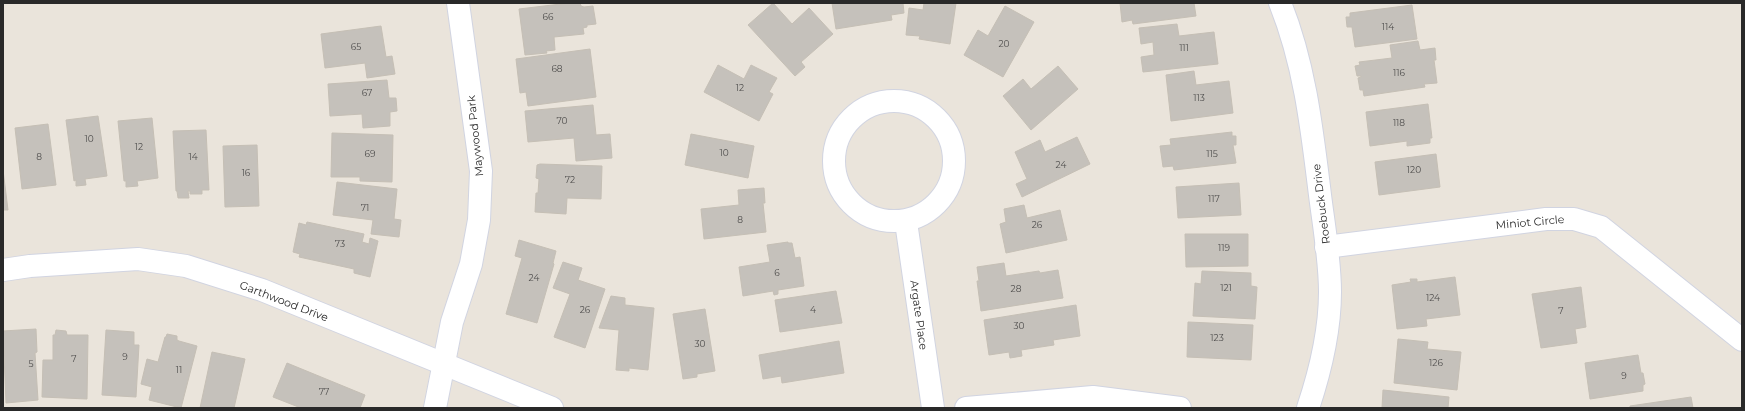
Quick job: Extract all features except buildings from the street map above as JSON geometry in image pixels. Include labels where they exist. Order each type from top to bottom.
[{"type":"street","name":"Maywood Park","points":[[435,408],[452,322],[471,264],[479,213],[481,171],[458,3]]},
{"type":"street","name":"Roebuck Drive","points":[[1280,3],[1292,32],[1304,80],[1326,248],[1330,292],[1325,337],[1318,378],[1308,408]]},
{"type":"street","points":[[887,101],[908,102],[926,110],[942,124],[951,142],[954,162],[951,182],[941,200],[925,213],[906,222],[887,222],[868,216],[852,205],[840,189],[834,171],[834,151],[840,133],[852,117],[868,106],[887,101]]},
{"type":"street","name":"Miniot Circle","points":[[1326,248],[1546,219],[1574,219],[1600,227],[1742,340]]},
{"type":"street","name":"Argate Place","points":[[906,222],[933,408]]},
{"type":"street","name":"Garthwood Drive","points":[[3,270],[30,266],[138,259],[186,266],[262,290],[552,408]]},
{"type":"street","points":[[966,408],[1093,397],[1180,408]]}]
